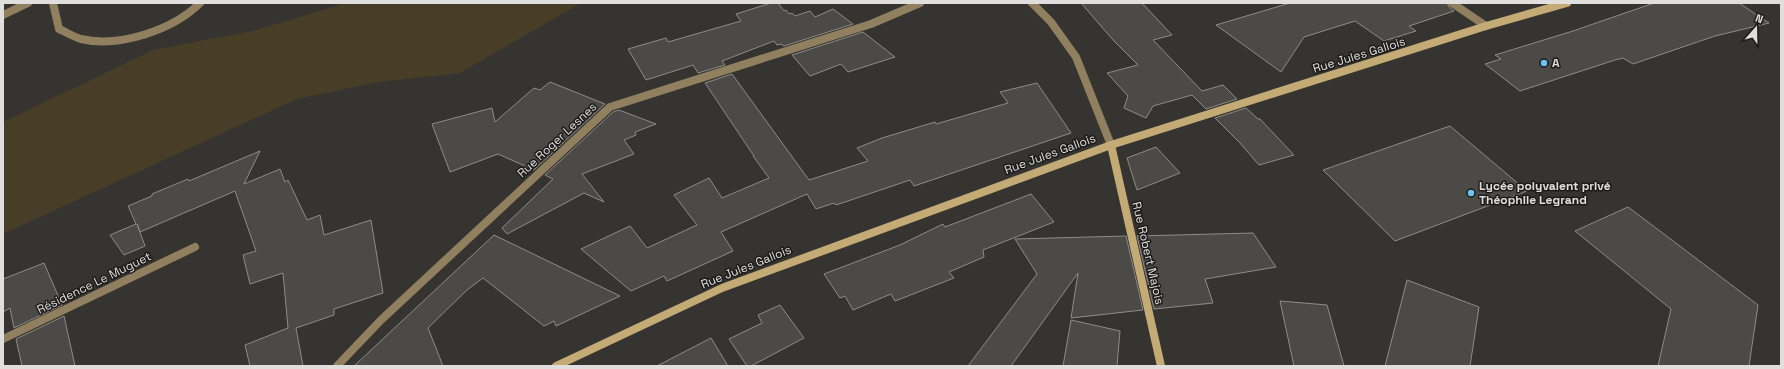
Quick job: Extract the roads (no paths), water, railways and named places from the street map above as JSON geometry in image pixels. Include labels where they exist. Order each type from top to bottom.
[{"type":"street","points":[[3,15],[28,3]]},
{"type":"street","points":[[52,3],[59,29],[83,39],[112,41],[148,34],[179,20],[197,7],[200,3]]},
{"type":"street","name":"Rue Roger Lesnes","points":[[336,366],[387,314],[610,107],[871,24],[920,3]]},
{"type":"street","points":[[1032,3],[1051,22],[1076,57],[1111,145]]},
{"type":"street","points":[[1452,3],[1486,26]]},
{"type":"street","name":"Rue Jules Gallois","points":[[556,366],[722,288],[1111,145],[1486,26],[1567,3]]},
{"type":"street","name":"Rue Robert Majois","points":[[1111,145],[1161,366]]},
{"type":"street","name":"Résidence Le Muguet","points":[[3,339],[195,248]]},
{"type":"place","name":"A","points":[[1544,63]]},
{"type":"place","name":"Lycée polyvalent privé Théophile Legrand","points":[[1471,193]]}]
